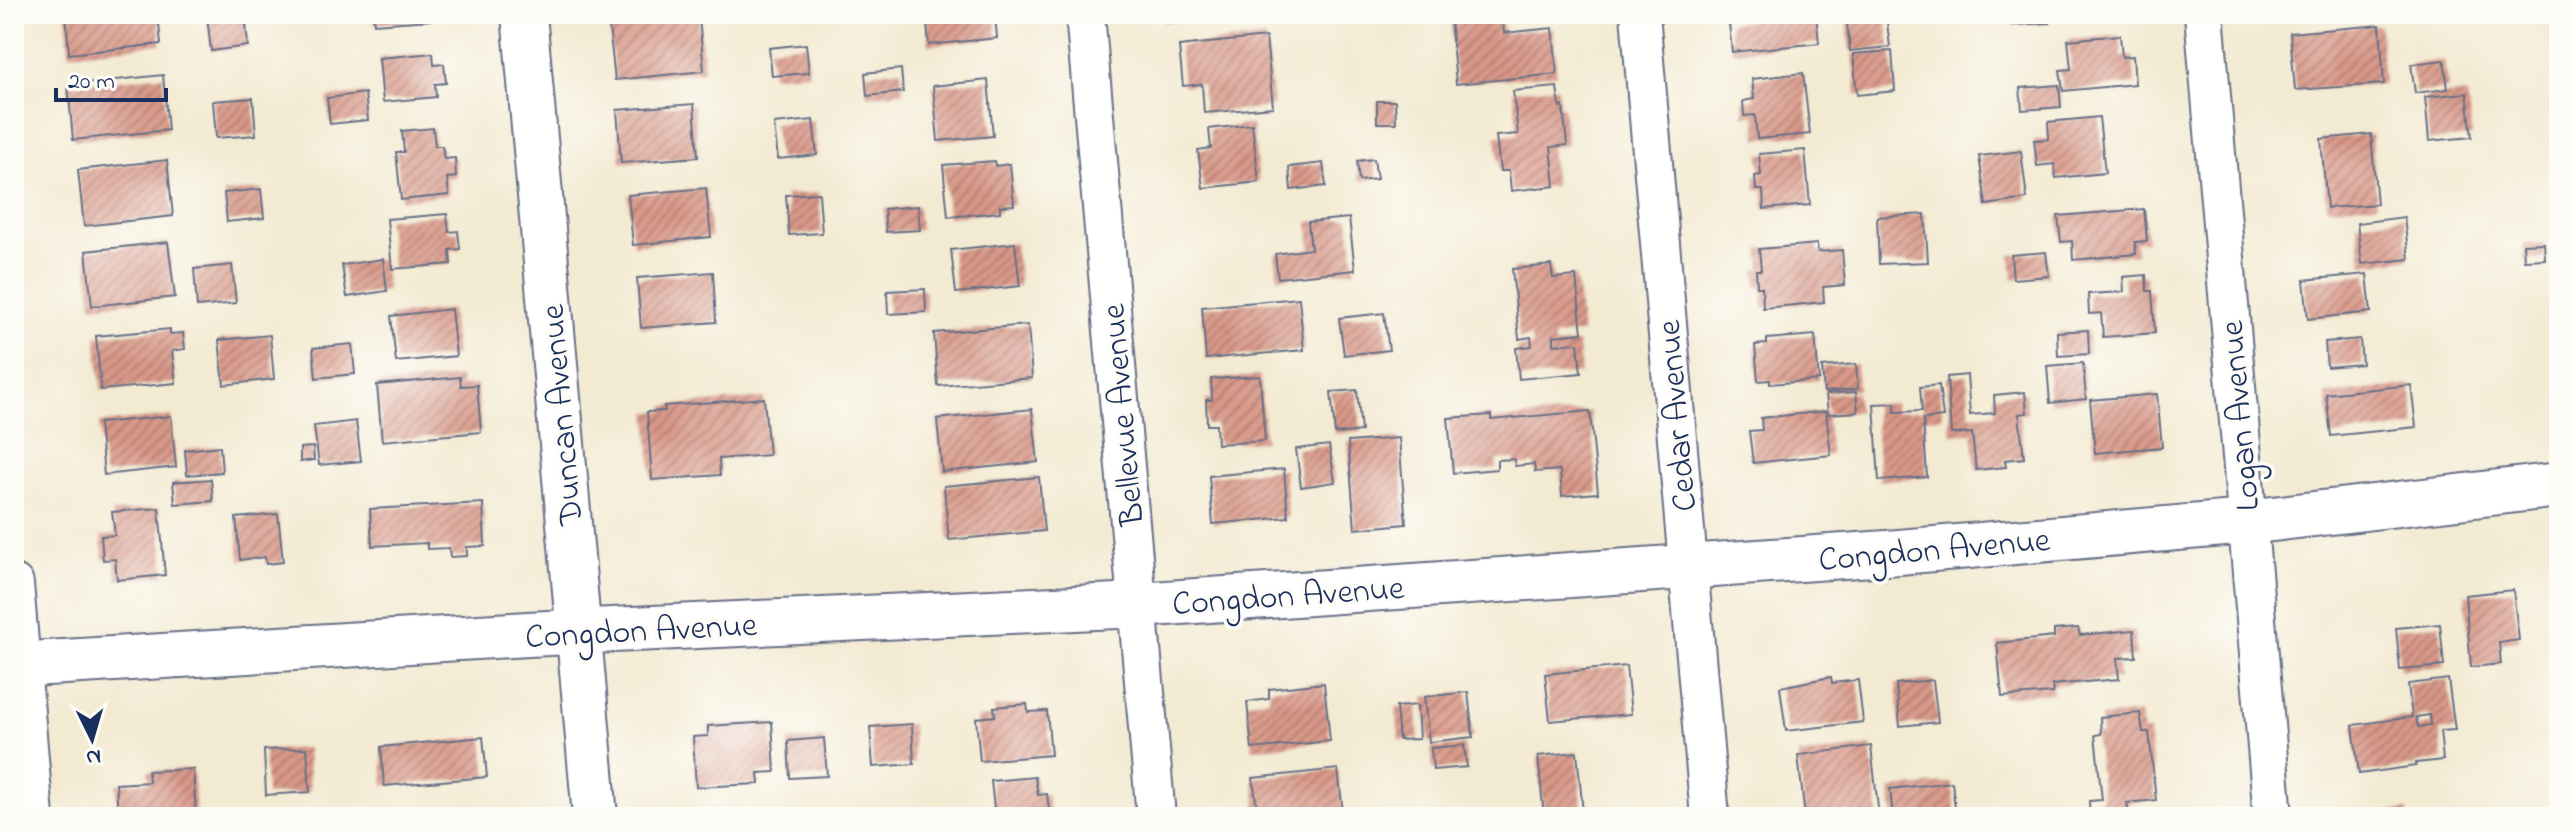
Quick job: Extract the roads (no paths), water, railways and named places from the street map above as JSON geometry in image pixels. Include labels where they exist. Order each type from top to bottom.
[{"type":"street","name":"Duncan Avenue","points":[[524,14],[595,817]]},
{"type":"street","name":"Bellevue Avenue","points":[[1085,14],[1156,817]]},
{"type":"street","name":"Cedar Avenue","points":[[1640,14],[1710,817]]},
{"type":"street","name":"Logan Avenue","points":[[2204,14],[2273,817]]},
{"type":"street","name":"Congdon Avenue","points":[[18,665],[579,632],[1138,605],[1887,553],[2247,522],[2559,485]]},
{"type":"street","points":[[14,584],[18,665],[34,817]]}]
